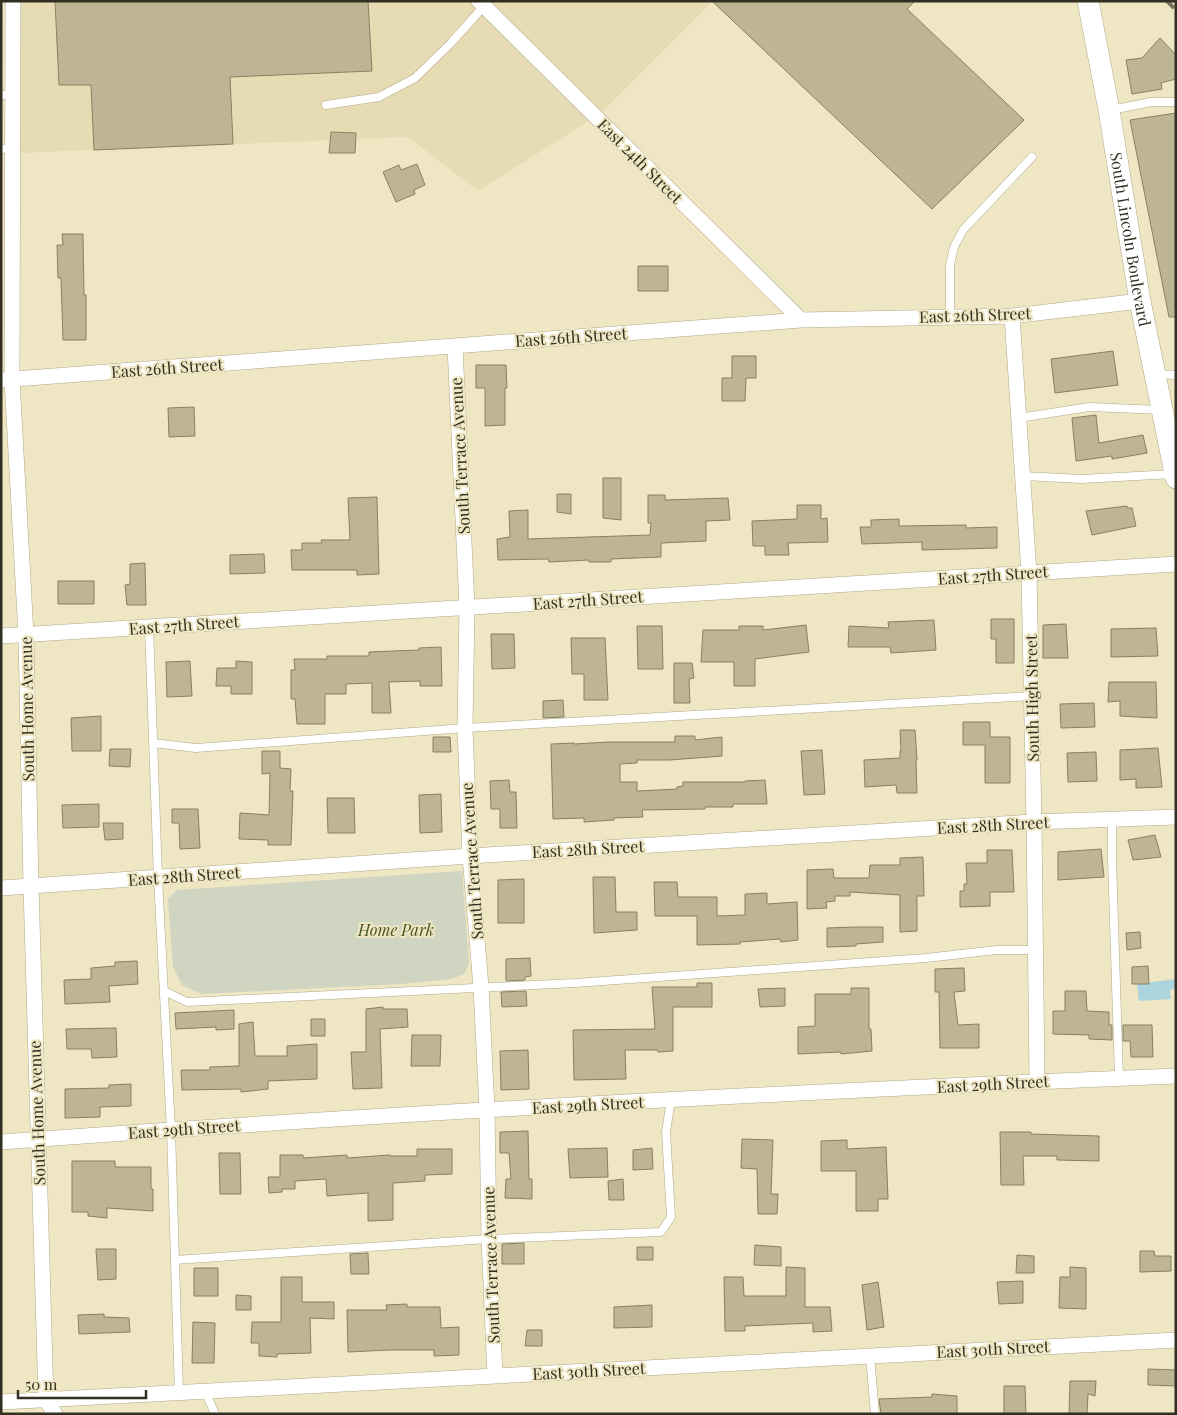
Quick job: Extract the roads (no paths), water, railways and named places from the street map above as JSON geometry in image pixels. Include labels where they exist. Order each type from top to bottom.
[{"type":"street","name":"South Home Avenue","points":[[13,1],[7,94],[7,380],[26,635],[31,886],[46,1400]]},
{"type":"street","name":"South Lincoln Boulevard","points":[[1088,1],[1109,110],[1140,301],[1165,375],[1162,410],[1175,476]]},
{"type":"street","name":"East 24th Street","points":[[481,4],[802,320]]},
{"type":"street","name":"East 26th Street","points":[[7,380],[802,320],[1012,316],[1140,301]]},
{"type":"street","name":"South High Street","points":[[1012,316],[1029,572],[1037,1081]]},
{"type":"street","name":"South Terrace Avenue","points":[[455,346],[467,607],[465,728],[470,856],[481,987],[487,1110],[489,1239],[495,1376]]},
{"type":"street","name":"East 27th Street","points":[[1,636],[1176,564]]},
{"type":"street","name":"East 28th Street","points":[[1,888],[470,856],[1034,822],[1176,817]]},
{"type":"street","name":"East 29th Street","points":[[1,1142],[487,1110],[1037,1081],[1176,1076]]},
{"type":"street","name":"East 30th Street","points":[[4,1404],[205,1391],[1176,1340]]},
{"type":"street","points":[[46,1400],[55,1414]]},
{"type":"lane","points":[[326,105],[379,97],[415,78],[450,44],[481,4]]},
{"type":"lane","points":[[1109,110],[1151,102],[1176,102]]},
{"type":"lane","points":[[950,317],[950,265],[954,247],[963,230],[1032,157]]},
{"type":"lane","points":[[1019,418],[1088,407],[1162,410]]},
{"type":"lane","points":[[1023,476],[1082,479],[1175,476]]},
{"type":"lane","points":[[149,627],[158,878],[171,1130],[179,1393]]},
{"type":"lane","points":[[154,743],[196,748],[465,728],[1032,696]]},
{"type":"lane","points":[[1112,820],[1119,1078]]},
{"type":"lane","points":[[164,991],[187,1002],[585,982],[926,958],[997,950],[1036,950]]},
{"type":"lane","points":[[175,1260],[489,1239],[661,1232],[671,1217],[666,1132],[671,1100]]},
{"type":"lane","points":[[870,1356],[875,1414]]},
{"type":"lane","points":[[205,1391],[215,1414]]},
{"type":"water","points":[[1176,979],[1176,988],[1170,990],[1171,999],[1139,1001],[1137,984]]},
{"type":"railway","points":[[1167,1],[1176,10]]},
{"type":"park label","name":"Home Park","points":[[396,930]]}]
